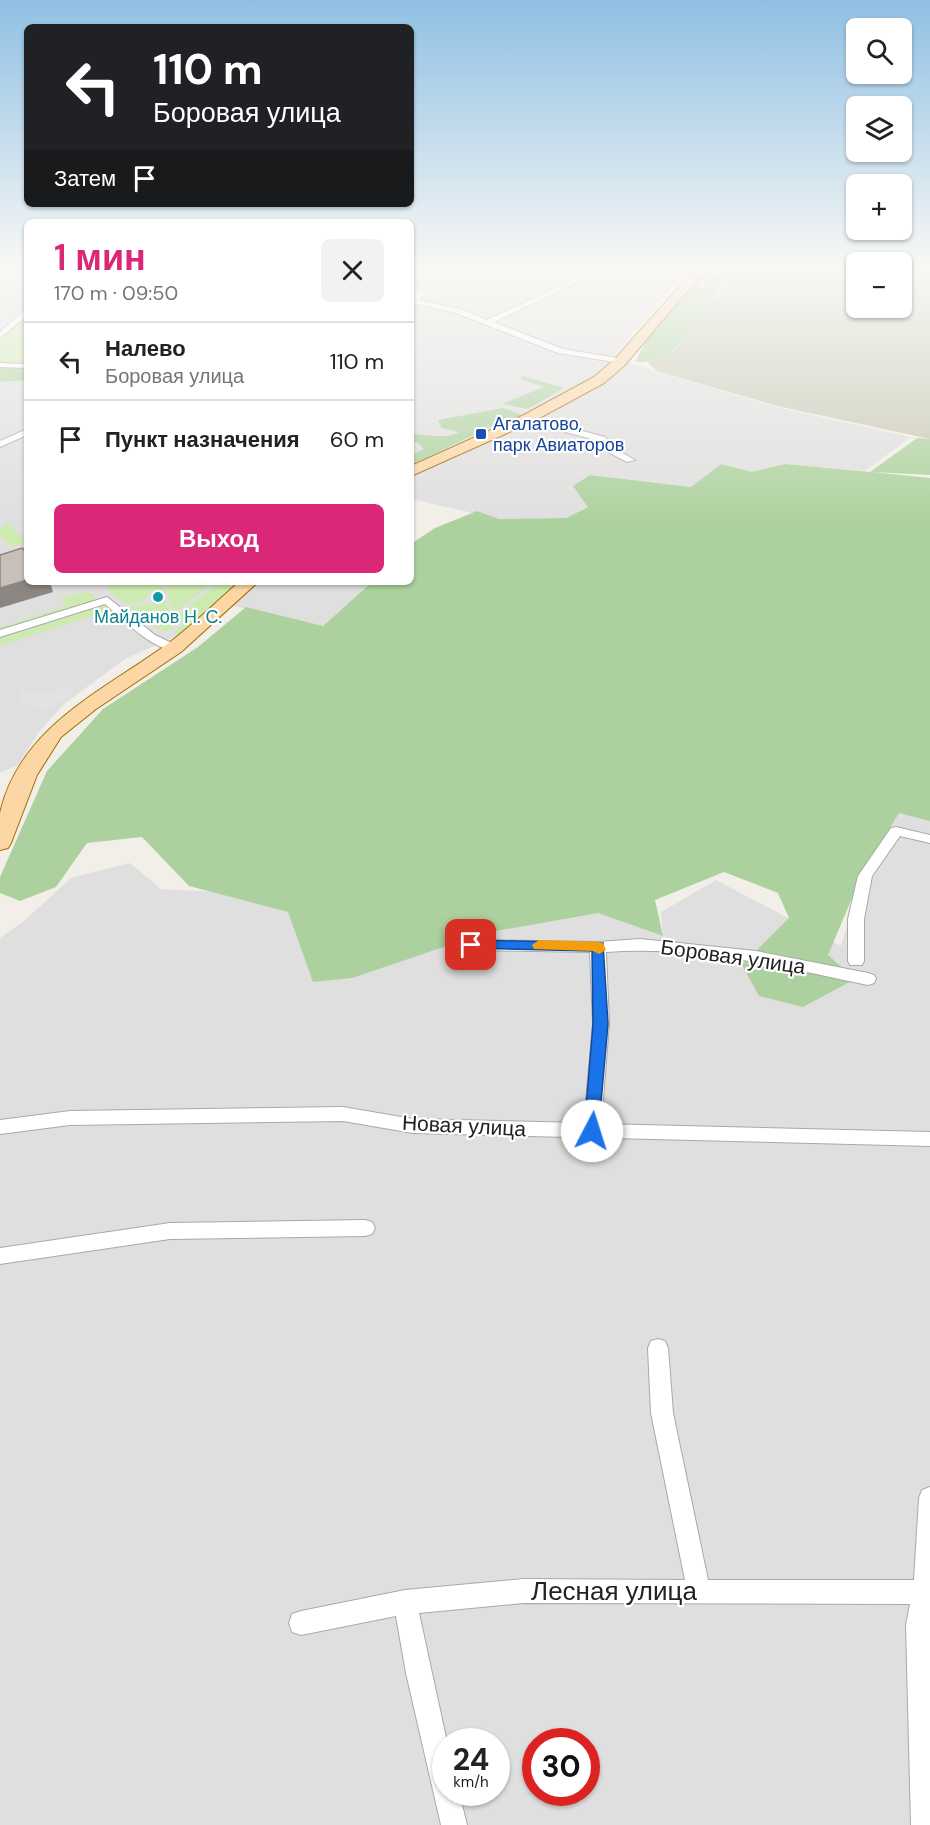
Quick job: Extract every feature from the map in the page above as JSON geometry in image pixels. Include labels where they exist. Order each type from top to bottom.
[{"type":"main road","points":[[414,471],[527,419],[598,380],[628,353]]},
{"type":"main road","points":[[0,843],[27,775],[54,733],[89,705],[174,648],[246,585]]},
{"type":"street","points":[[571,353],[618,364]]},
{"type":"street","points":[[0,365],[24,366]]},
{"type":"street","points":[[527,419],[602,439],[609,449],[630,460]]},
{"type":"street","points":[[0,444],[24,433]]},
{"type":"street","points":[[0,634],[107,600],[151,637],[174,648]]},
{"type":"street","points":[[856,961],[856,919],[865,876],[896,831],[930,839]]},
{"type":"street","name":"Боровая улица","points":[[471,945],[598,947],[640,945],[756,956],[868,979]]},
{"type":"street","points":[[592,1131],[601,1024],[598,947]]},
{"type":"street","name":"Новая улица","points":[[0,1127],[70,1118],[343,1114],[414,1126],[930,1139]]},
{"type":"street","points":[[0,1256],[170,1231],[365,1228]]},
{"type":"street","points":[[658,1348],[662,1413],[699,1591]]},
{"type":"street","points":[[924,1825],[918,1624],[927,1592],[930,1498]]},
{"type":"street","name":"Лесная улица","points":[[301,1623],[405,1602],[523,1591],[927,1592]]},
{"type":"street","points":[[405,1602],[432,1732]]},
{"type":"street","points":[[450,1806],[454,1825]]},
{"type":"shaded area","points":[[0,353],[24,353],[24,585],[369,585],[323,626],[216,602],[178,635],[125,659],[64,704],[39,732],[18,765],[0,773]]},
{"type":"shaded area","points":[[414,353],[616,353],[614,355],[633,364],[776,407],[911,437],[865,471],[785,464],[752,472],[721,464],[691,487],[590,475],[588,506],[566,518],[499,519],[414,500]]},
{"type":"shaded area","points":[[667,353],[930,353],[930,439],[777,406],[657,371],[648,363]]},
{"type":"shaded area","points":[[64,688],[75,692],[47,711],[16,701],[22,690],[41,693]]},
{"type":"shaded area","points":[[899,812],[930,817],[930,1825],[0,1825],[0,938],[25,920],[71,878],[130,863],[161,889],[599,913],[663,936],[661,912],[716,880],[841,946],[863,872]]},
{"type":"green space","points":[[0,353],[24,353],[24,368],[0,367]]},
{"type":"green space","points":[[640,353],[669,353],[653,361],[635,362]]},
{"type":"green space","points":[[0,367],[24,368],[24,380],[0,382]]},
{"type":"green space","points":[[524,376],[564,388],[528,409],[502,404],[544,387],[520,379]]},
{"type":"green space","points":[[503,408],[522,415],[488,428],[414,464],[414,454],[424,449],[414,442],[414,434],[448,436],[459,432],[442,428],[438,420]]},
{"type":"green space","points":[[917,438],[930,439],[930,475],[872,472],[930,478],[930,821],[899,813],[863,872],[828,955],[855,979],[803,1007],[759,996],[742,965],[789,918],[778,893],[724,872],[655,900],[663,936],[598,913],[485,933],[352,978],[313,982],[288,912],[189,886],[142,837],[87,843],[56,887],[20,901],[0,893],[0,877],[47,771],[103,709],[198,647],[246,607],[323,626],[369,585],[414,585],[414,542],[435,528],[477,511],[499,519],[566,518],[588,507],[573,486],[590,475],[691,487],[721,464],[752,472],[785,464],[870,472]]},
{"type":"green space","points":[[7,523],[24,538],[24,543],[12,547],[0,536],[0,529]]},
{"type":"green space","points":[[111,585],[166,585],[163,591],[150,592],[145,600],[127,605],[106,589]]},
{"type":"green space","points":[[170,585],[209,585],[174,613],[168,599],[170,594],[166,591]]},
{"type":"green space","points":[[215,585],[235,585],[178,635],[173,633],[185,623],[179,621],[178,615]]},
{"type":"green space","points":[[85,592],[94,594],[95,600],[0,632],[0,627],[67,606],[60,598]]},
{"type":"green space","points":[[166,601],[175,625],[165,633],[129,607]]},
{"type":"green space","points":[[98,605],[107,606],[111,610],[0,646],[0,637]]},
{"type":"building","points":[[22,548],[24,550],[24,581],[0,588],[0,555]]},
{"type":"slow traffic","points":[[539,945],[598,947],[599,950]]},
{"type":"place","name":"Агалатово, парк Авиаторов","points":[[481,434]]},
{"type":"place","name":"Майданов Н. С.","points":[[158,597]]},
{"type":"route","points":[[471,945],[598,947],[601,1024],[592,1131]]}]
